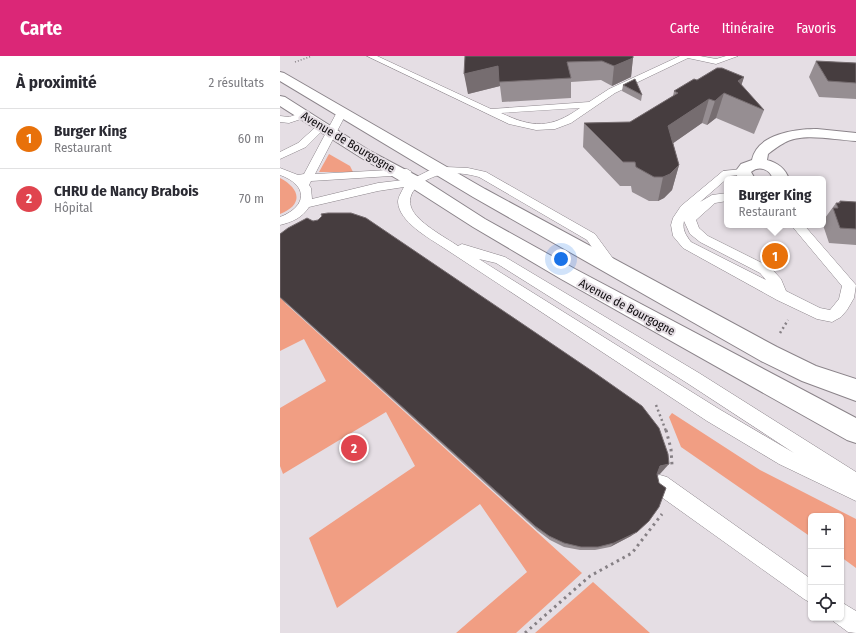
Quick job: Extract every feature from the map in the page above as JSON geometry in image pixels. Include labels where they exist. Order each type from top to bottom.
[{"type":"main road","name":"Avenue de Bourgogne","points":[[280,76],[440,171],[769,354],[810,374],[856,390]]},
{"type":"main road","name":"Avenue de Bourgogne","points":[[280,100],[479,223],[568,274],[856,431]]},
{"type":"main road","points":[[759,164],[761,152],[785,137],[803,134],[856,137]]},
{"type":"main road","points":[[745,176],[745,168],[751,164],[772,167],[780,176]]},
{"type":"lane","points":[[371,56],[512,122],[536,127],[555,126],[568,121],[612,91],[687,56],[716,62],[734,56]]},
{"type":"lane","points":[[489,111],[593,104]]},
{"type":"lane","points":[[280,156],[305,143],[326,129],[342,112]]},
{"type":"lane","points":[[280,118],[283,120],[294,120],[305,116]]},
{"type":"lane","points":[[286,219],[303,209],[306,204],[308,191],[303,180],[326,129]]},
{"type":"lane","points":[[280,171],[303,180],[406,177],[440,171]]},
{"type":"lane","points":[[306,204],[378,187],[406,177],[440,171]]},
{"type":"lane","points":[[745,176],[727,173],[685,209],[679,218],[677,225],[679,236],[687,246],[782,296],[817,313],[832,316],[836,313],[850,292],[850,285],[800,228]]},
{"type":"lane","points":[[406,177],[409,188],[404,200],[409,214],[416,223],[712,415],[785,458],[854,488]]},
{"type":"lane","points":[[707,190],[724,191]]},
{"type":"lane","points":[[724,197],[714,197],[707,202],[690,219],[692,228],[696,234],[704,240],[765,270],[776,283],[782,296]]},
{"type":"lane","points":[[286,219],[305,221]]},
{"type":"lane","points":[[791,228],[840,284],[850,292]]},
{"type":"lane","points":[[448,245],[500,260],[693,378],[854,488]]},
{"type":"lane","points":[[665,488],[808,590]]},
{"type":"lane","points":[[844,615],[856,624]]},
{"type":"path","points":[[294,63],[312,56]]},
{"type":"path","points":[[779,336],[787,321]]},
{"type":"path","points":[[525,633],[590,576],[632,553],[661,515],[665,488],[672,480],[672,451],[667,432],[654,398]]},
{"type":"shaded area","points":[[329,154],[350,166],[353,172],[319,172]]},
{"type":"shaded area","points":[[280,178],[292,187],[295,192],[296,202],[293,206],[280,214]]},
{"type":"shaded area","points":[[280,295],[286,304],[582,573],[516,633],[456,633],[527,572],[480,504],[337,608],[309,538],[415,466],[386,412],[283,474],[280,466],[280,408],[326,381],[304,339],[280,351]]},
{"type":"shaded area","points":[[672,413],[760,470],[856,519],[856,568],[844,559],[844,513],[808,513],[808,535],[681,447],[669,417]]},
{"type":"shaded area","points":[[593,582],[650,633],[535,633]]},
{"type":"building","points":[[465,56],[633,56],[633,58],[614,66],[602,61],[567,62],[571,78],[499,82],[498,66],[464,74]]},
{"type":"building","points":[[816,61],[856,63],[856,83],[828,81]]},
{"type":"building","points":[[717,68],[722,68],[744,77],[738,81],[764,110],[724,93],[715,101],[709,99],[668,126],[679,165],[670,174],[663,177],[654,177],[636,167],[635,162],[623,162],[584,123],[630,122],[678,93],[674,91]]},
{"type":"building","points":[[635,79],[642,95],[623,85]]},
{"type":"building","points":[[840,201],[856,202],[856,229],[840,228],[833,208],[838,208],[836,203],[840,203]]},
{"type":"building","points":[[351,213],[366,218],[642,406],[659,428],[668,454],[669,464],[660,466],[657,474],[659,483],[666,488],[659,507],[649,521],[637,532],[614,543],[598,547],[581,547],[564,543],[549,536],[535,526],[280,297],[280,234],[307,218],[313,221],[318,220],[322,216],[321,214]]},
{"type":"place","name":"Burger King","points":[[775,256]]},
{"type":"place","name":"CHRU de Nancy Brabois","points":[[354,448]]}]
